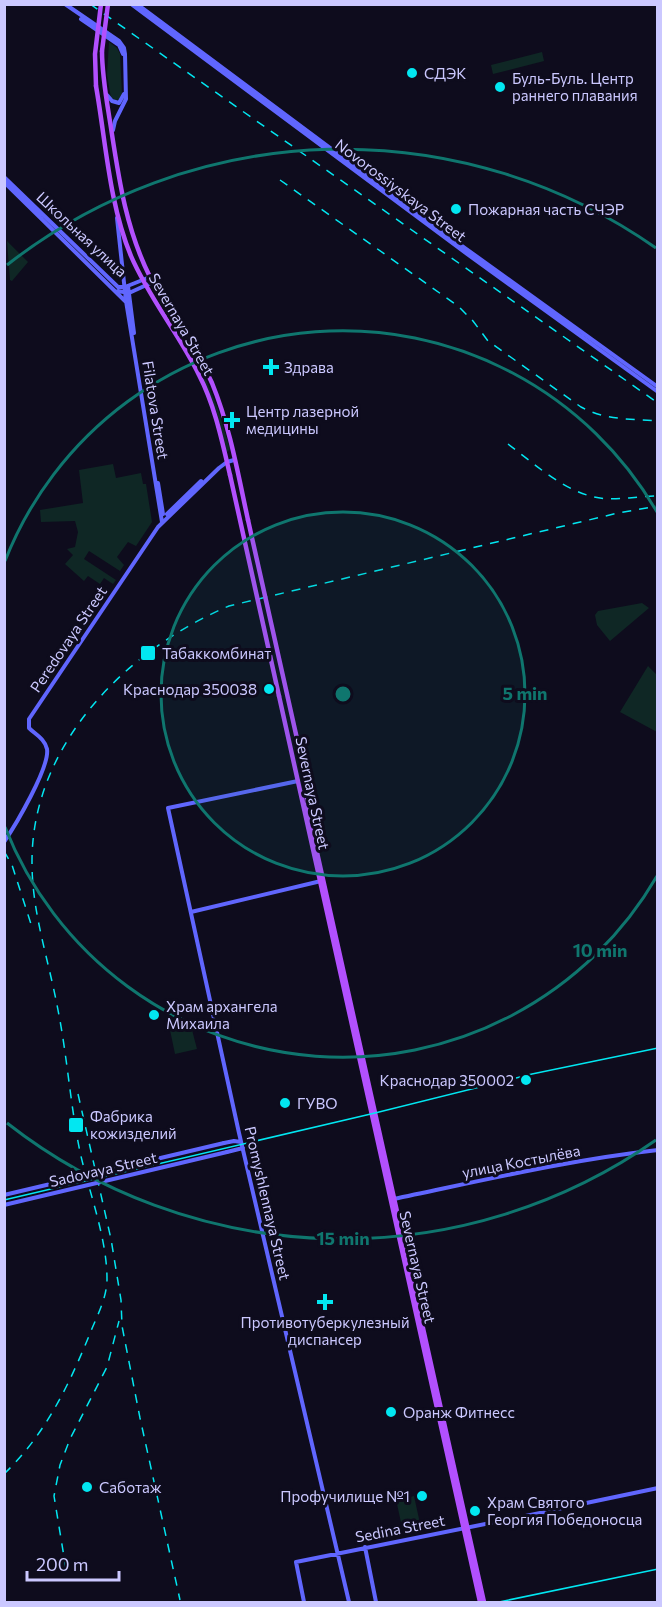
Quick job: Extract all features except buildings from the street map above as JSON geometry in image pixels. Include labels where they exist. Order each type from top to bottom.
[{"type":"main road","points":[[63,4],[119,45],[123,51],[122,100],[119,103],[111,101],[105,89]]},
{"type":"main road","points":[[63,4],[118,41],[124,48],[126,94],[124,104],[115,121],[112,136]]},
{"type":"main road","name":"Severnaya Street","points":[[101,4],[95,54],[96,86],[115,208],[130,252],[143,280],[202,382],[217,422],[482,1602]]},
{"type":"main road","name":"Severnaya Street","points":[[108,4],[102,51],[105,89],[119,185],[129,228],[152,279],[194,348],[225,418],[304,770],[308,812],[321,881]]},
{"type":"main road","name":"Novorossiyskaya Street","points":[[131,4],[657,392]]},
{"type":"main road","name":"Novorossiyskaya Street","points":[[137,4],[657,387]]},
{"type":"main road","points":[[4,179],[126,301]]},
{"type":"main road","name":"Школьная улица","points":[[4,179],[120,288],[152,279]]},
{"type":"main road","points":[[115,208],[163,520]]},
{"type":"main road","points":[[422,216],[429,217],[434,214]]},
{"type":"main road","points":[[115,290],[127,293],[146,286],[152,279]]},
{"type":"main road","name":"Filatova Street","points":[[127,293],[126,301],[163,520]]},
{"type":"main road","name":"Peredovaya Street","points":[[4,840],[28,804],[46,758],[45,743],[29,728],[30,718],[168,513],[226,460],[234,458]]},
{"type":"main road","name":"Peredovaya Street","points":[[163,520],[226,460]]},
{"type":"main road","points":[[219,468],[227,470],[230,475]]},
{"type":"main road","points":[[162,511],[168,513]]},
{"type":"main road","name":"Promyshlennaya Street","points":[[298,781],[168,808],[241,1142],[349,1602]]},
{"type":"main road","points":[[191,912],[321,881]]},
{"type":"main road","points":[[234,1141],[239,1133]]},
{"type":"main road","name":"Sadovaya Street","points":[[4,1194],[224,1143],[241,1142]]},
{"type":"main road","name":"Sadovaya Street","points":[[4,1204],[243,1148]]},
{"type":"main road","name":"улица Костылёва","points":[[392,1199],[611,1155],[657,1150]]},
{"type":"main road","name":"Sedina Street","points":[[304,1602],[296,1562],[657,1488]]},
{"type":"main road","points":[[365,1547],[376,1602]]},
{"type":"green space","points":[[109,42],[117,48],[120,54],[122,94],[120,99],[116,100],[111,98],[107,75]]},
{"type":"green space","points":[[542,52],[544,61],[493,74],[491,65]]},
{"type":"green space","points":[[7,241],[28,262],[12,281],[10,280]]},
{"type":"green space","points":[[151,287],[205,377],[230,449],[227,452],[216,410],[195,363]]},
{"type":"green space","points":[[113,464],[116,478],[141,473],[143,484],[146,484],[152,522],[136,546],[128,542],[117,557],[124,565],[120,571],[89,551],[84,559],[116,580],[113,584],[104,578],[100,584],[88,576],[84,581],[65,564],[73,555],[67,549],[75,547],[78,532],[75,521],[41,522],[40,510],[83,503],[79,470]]},
{"type":"green space","points":[[642,603],[649,608],[610,641],[597,625],[595,615],[598,611]]},
{"type":"green space","points":[[648,666],[657,675],[657,732],[620,712]]},
{"type":"green space","points":[[191,1026],[197,1049],[175,1054],[170,1030]]},
{"type":"green space","points":[[414,1496],[421,1528],[406,1531],[402,1527],[397,1504],[400,1500]]},
{"type":"tram line","points":[[4,1200],[532,1074],[658,1048]]},
{"type":"tram line","points":[[499,1602],[658,1569]]},
{"type":"railway","points":[[90,4],[658,403]]},
{"type":"railway","points":[[280,180],[458,306],[488,341],[581,407],[609,417],[658,421]]},
{"type":"railway","points":[[508,444],[556,480],[587,495],[604,499],[658,496]]},
{"type":"railway","points":[[4,1474],[32,1442],[65,1389],[102,1305],[107,1286],[104,1247],[80,1152],[60,1023],[38,917],[33,881],[32,863],[36,820],[48,779],[67,741],[92,706],[122,675],[155,648],[191,625],[229,606],[618,513],[658,506]]},
{"type":"railway","points":[[4,851],[12,865],[31,924]]},
{"type":"railway","points":[[78,1094],[111,1239],[121,1300],[122,1326],[180,1600]]},
{"type":"railway","points":[[66,1569],[54,1496],[60,1465],[70,1439],[107,1367],[119,1321]]},
{"type":"place","name":"СДЭК","points":[[412,73]]},
{"type":"place","name":"Буль-Буль. Центр раннего плавания","points":[[500,87]]},
{"type":"place","name":"Пожарная часть СЧЭР","points":[[456,209]]},
{"type":"place","name":"Здрава","points":[[271,367]]},
{"type":"place","name":"Центр лазерной медицины","points":[[232,420]]},
{"type":"place","name":"Табаккомбинат","points":[[148,653]]},
{"type":"place","name":"Краснодар 350038","points":[[269,689]]},
{"type":"place","name":"Храм архангела Михаила","points":[[154,1015]]},
{"type":"place","name":"Краснодар 350002","points":[[526,1080]]},
{"type":"place","name":"ГУВО","points":[[285,1103]]},
{"type":"place","name":"Фабрика кожизделий","points":[[76,1125]]},
{"type":"place","name":"Противотуберкулезный диспансер","points":[[325,1302]]},
{"type":"place","name":"Оранж Фитнесс","points":[[391,1412]]},
{"type":"place","name":"Саботаж","points":[[87,1487]]},
{"type":"place","name":"Профучилище №1","points":[[422,1496]]},
{"type":"place","name":"Храм Святого Георгия Победоносца","points":[[475,1511]]}]
